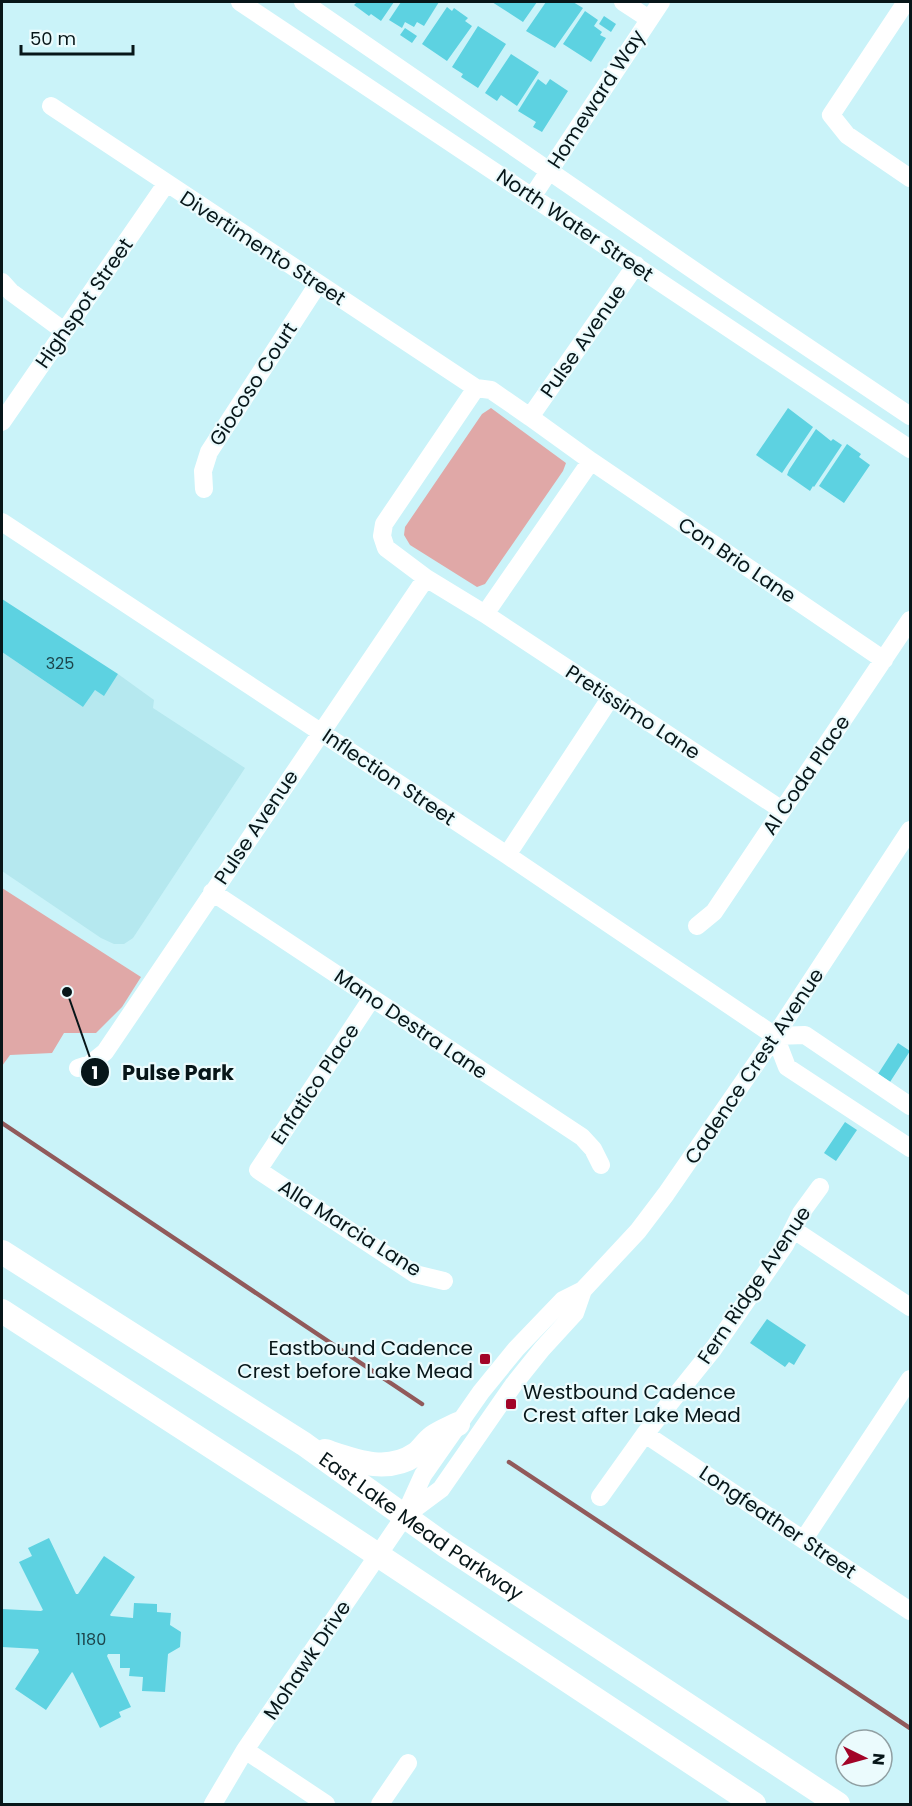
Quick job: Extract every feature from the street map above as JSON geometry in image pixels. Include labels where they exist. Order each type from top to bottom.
[{"type":"main road","name":"East Lake Mead Parkway","points":[[2,1252],[304,1443],[404,1517],[838,1804]]},
{"type":"main road","points":[[2,1311],[379,1556],[753,1804]]},
{"type":"main road","points":[[304,1443],[365,1463],[389,1465],[410,1458],[432,1438],[458,1424]]},
{"type":"street","name":"North Water Street","points":[[240,2],[910,449]]},
{"type":"street","name":"North Water Street","points":[[303,2],[910,416]]},
{"type":"street","points":[[623,2],[649,19]]},
{"type":"street","name":"Homeward Way","points":[[532,196],[661,2]]},
{"type":"street","points":[[906,2],[831,115],[847,135],[910,178]]},
{"type":"street","name":"Divertimento Street","points":[[51,106],[476,388]]},
{"type":"street","name":"Highspot Street","points":[[2,422],[166,184]]},
{"type":"street","name":"Pulse Avenue","points":[[530,417],[636,265]]},
{"type":"street","points":[[2,282],[11,292],[64,331]]},
{"type":"street","name":"Giocoso Court","points":[[204,489],[203,471],[209,452],[318,284]]},
{"type":"street","points":[[476,388],[384,524],[382,536],[386,548],[426,578],[485,614],[591,460]]},
{"type":"street","name":"Pulse Avenue","points":[[476,388],[491,390],[591,460]]},
{"type":"street","name":"Con Brio Lane","points":[[591,460],[884,660]]},
{"type":"street","name":"Inflection Street","points":[[2,522],[507,855],[775,1036]]},
{"type":"street","name":"Pulse Avenue","points":[[78,1068],[90,1064],[105,1052],[426,578]]},
{"type":"street","name":"Pretissimo Lane","points":[[485,614],[782,810]]},
{"type":"street","name":"Al Coda Place","points":[[697,926],[714,912],[910,620]]},
{"type":"street","points":[[507,855],[611,697]]},
{"type":"street","name":"Cadence Crest Avenue","points":[[404,1517],[423,1475],[481,1392],[516,1349],[563,1300],[583,1290],[638,1231],[666,1194],[775,1036],[910,830]]},
{"type":"street","name":"Mano Destra Lane","points":[[212,892],[582,1137],[593,1149],[601,1165]]},
{"type":"street","name":"Enfatico Place","points":[[258,1170],[372,998]]},
{"type":"street","points":[[910,1106],[805,1035],[775,1036],[787,1066],[910,1148]]},
{"type":"street","name":"Alla Marcia Lane","points":[[258,1170],[415,1274],[444,1281]]},
{"type":"street","name":"Fern Ridge Avenue","points":[[600,1497],[645,1434],[714,1348],[794,1230],[801,1214],[820,1187]]},
{"type":"street","points":[[794,1230],[910,1307]]},
{"type":"street","name":"Cadence Crest Avenue","points":[[404,1517],[441,1489],[514,1384],[575,1313],[583,1290]]},
{"type":"street","points":[[804,1539],[910,1379]]},
{"type":"street","name":"Longfeather Street","points":[[645,1434],[910,1611]]},
{"type":"street","name":"Mohawk Drive","points":[[213,1804],[245,1750],[404,1517]]},
{"type":"street","points":[[245,1750],[326,1804]]},
{"type":"street","points":[[380,1804],[408,1763]]},
{"type":"shaded area","points":[[491,408],[566,463],[563,471],[485,584],[477,587],[410,545],[404,535],[405,527],[482,414]]},
{"type":"shaded area","points":[[2,652],[83,707],[95,690],[104,695],[118,674],[154,700],[153,708],[245,768],[133,938],[124,944],[114,944],[101,938],[2,871]]},
{"type":"shaded area","points":[[2,888],[141,977],[122,1007],[96,1033],[64,1033],[52,1053],[10,1055],[2,1066]]},
{"type":"building","points":[[357,2],[394,2],[381,21],[371,14],[369,16],[354,5]]},
{"type":"building","points":[[401,2],[439,2],[424,26],[417,22],[414,27],[405,22],[402,28],[389,20]]},
{"type":"building","points":[[492,2],[537,2],[523,22]]},
{"type":"building","points":[[546,2],[573,2],[583,8],[555,48],[526,31]]},
{"type":"building","points":[[447,7],[452,11],[454,8],[468,18],[465,21],[472,26],[447,61],[422,44]]},
{"type":"building","points":[[585,11],[598,20],[594,26],[602,32],[600,35],[606,38],[591,62],[563,44]]},
{"type":"building","points":[[604,16],[616,24],[611,32],[599,24]]},
{"type":"building","points":[[478,26],[506,44],[478,88],[461,77],[463,74],[452,67]]},
{"type":"building","points":[[405,28],[417,36],[412,43],[400,35]]},
{"type":"building","points":[[511,54],[539,72],[517,106],[501,95],[497,101],[485,93]]},
{"type":"building","points":[[538,79],[546,85],[550,79],[568,91],[542,132],[533,127],[536,122],[518,111]]},
{"type":"building","points":[[788,408],[813,427],[782,473],[756,455]]},
{"type":"building","points":[[816,429],[831,441],[833,439],[842,445],[810,491],[787,475]]},
{"type":"building","points":[[847,444],[861,454],[859,457],[870,465],[844,503],[819,486]]},
{"type":"building","points":[[2,599],[118,674],[104,696],[95,690],[83,707],[2,652]]},
{"type":"building","points":[[898,1043],[910,1051],[890,1082],[878,1074]]},
{"type":"building","points":[[845,1122],[857,1130],[836,1161],[824,1153]]},
{"type":"building","points":[[767,1319],[806,1345],[794,1365],[789,1362],[785,1367],[750,1343]]},
{"type":"building","points":[[49,1538],[76,1594],[104,1556],[135,1577],[111,1616],[133,1618],[134,1603],[157,1604],[157,1612],[171,1613],[170,1625],[181,1632],[180,1647],[168,1654],[165,1692],[142,1691],[143,1677],[129,1676],[130,1668],[120,1668],[120,1654],[108,1654],[131,1707],[119,1712],[121,1717],[100,1728],[72,1672],[46,1710],[15,1689],[39,1652],[38,1649],[2,1647],[2,1609],[43,1610],[19,1562],[32,1556],[28,1548]]},
{"type":"waterway","points":[[2,1123],[422,1404]]},
{"type":"waterway","points":[[509,1462],[910,1728]]},
{"type":"place","name":"Pulse Park","points":[[67,992]]},
{"type":"place","name":"Eastbound Cadence Crest before Lake Mead","points":[[485,1359]]},
{"type":"place","name":"Westbound Cadence Crest after Lake Mead","points":[[511,1404]]}]
